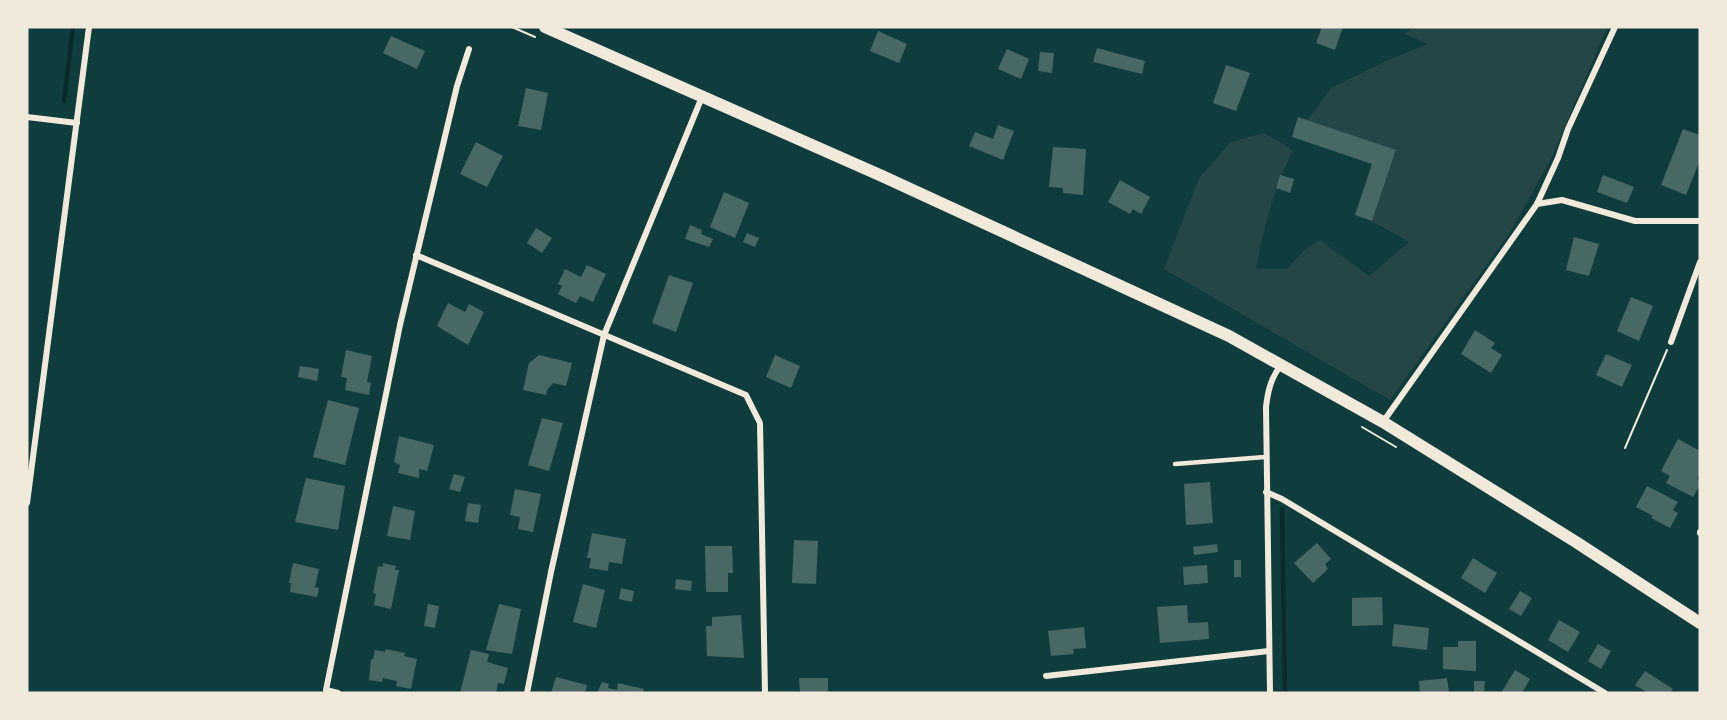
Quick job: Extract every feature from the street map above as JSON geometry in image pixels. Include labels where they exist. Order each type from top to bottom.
[{"type":"main road","points":[[545,27],[1229,336],[1383,422],[1576,542],[1700,623]]},
{"type":"street","points":[[27,503],[89,27]]},
{"type":"street","points":[[1383,422],[1537,204],[1558,158],[1568,129],[1615,27]]},
{"type":"street","points":[[338,693],[326,690],[397,336],[468,49]]},
{"type":"street","points":[[527,693],[551,572],[604,334],[703,97]]},
{"type":"street","points":[[27,117],[76,123]]},
{"type":"street","points":[[1537,204],[1562,200],[1635,221],[1700,221]]},
{"type":"street","points":[[416,255],[746,395],[760,423],[765,693]]},
{"type":"street","points":[[1671,342],[1700,262]]},
{"type":"street","points":[[1270,693],[1265,457],[1268,389],[1273,375],[1281,364]]},
{"type":"street","points":[[1266,492],[1282,499],[1605,693]]},
{"type":"street","points":[[1046,676],[1269,651]]},
{"type":"lane","points":[[1175,464],[1265,457]]},
{"type":"path","points":[[512,27],[534,37]]},
{"type":"path","points":[[1624,448],[1671,342]]},
{"type":"path","points":[[1355,423],[1402,451]]},
{"type":"shaded area","points":[[1413,27],[1607,27],[1552,157],[1512,229],[1390,400],[1164,269],[1199,178],[1231,142],[1264,133],[1293,150],[1270,208],[1256,269],[1287,269],[1304,250],[1320,240],[1369,276],[1409,242],[1372,221],[1396,151],[1307,121],[1331,88],[1386,61],[1428,44],[1404,34]]},
{"type":"building","points":[[1322,27],[1343,27],[1335,50],[1316,43]]},
{"type":"building","points":[[878,31],[907,44],[899,63],[870,51]]},
{"type":"building","points":[[391,36],[425,51],[417,69],[383,53]]},
{"type":"building","points":[[1097,48],[1145,61],[1142,74],[1093,62]]},
{"type":"building","points":[[1007,49],[1029,59],[1021,79],[998,69]]},
{"type":"building","points":[[1040,52],[1054,53],[1052,73],[1038,71]]},
{"type":"building","points":[[1226,65],[1250,73],[1236,111],[1213,103]]},
{"type":"building","points":[[526,88],[548,93],[541,130],[518,126]]},
{"type":"building","points":[[1298,117],[1396,150],[1372,221],[1355,215],[1372,164],[1292,137]]},
{"type":"building","points":[[998,125],[1014,131],[1003,160],[969,146],[975,132],[993,139]]},
{"type":"building","points":[[1683,129],[1700,135],[1700,160],[1686,195],[1661,185]]},
{"type":"building","points":[[476,142],[503,156],[487,187],[460,174]]},
{"type":"building","points":[[1053,147],[1086,149],[1083,195],[1063,193],[1063,188],[1049,187]]},
{"type":"building","points":[[1280,175],[1294,179],[1290,193],[1276,188]]},
{"type":"building","points":[[1603,175],[1634,187],[1627,203],[1597,192]]},
{"type":"building","points":[[1120,180],[1150,197],[1141,214],[1133,209],[1130,214],[1108,202]]},
{"type":"building","points":[[724,192],[749,203],[735,238],[710,227]]},
{"type":"building","points":[[690,225],[702,230],[701,234],[713,239],[709,247],[685,239]]},
{"type":"building","points":[[536,228],[552,238],[542,253],[527,243]]},
{"type":"building","points":[[747,233],[759,238],[755,247],[743,242]]},
{"type":"building","points":[[1574,237],[1599,244],[1589,276],[1566,270]]},
{"type":"building","points":[[587,265],[606,274],[593,302],[580,296],[576,303],[558,294],[562,286],[558,284],[565,269],[581,277]]},
{"type":"building","points":[[669,275],[693,283],[676,332],[652,323]]},
{"type":"building","points":[[1631,297],[1653,306],[1639,341],[1617,331]]},
{"type":"building","points":[[448,303],[465,312],[469,304],[484,312],[468,345],[437,326]]},
{"type":"building","points":[[1475,330],[1495,343],[1491,348],[1502,355],[1491,373],[1461,354]]},
{"type":"building","points":[[346,350],[372,356],[367,382],[371,383],[369,395],[345,390],[347,378],[341,377]]},
{"type":"building","points":[[1606,354],[1632,365],[1622,387],[1596,375]]},
{"type":"building","points":[[539,355],[572,363],[566,386],[553,383],[546,395],[523,390],[529,363]]},
{"type":"building","points":[[775,355],[800,366],[791,388],[766,377]]},
{"type":"building","points":[[300,366],[319,369],[317,381],[298,377]]},
{"type":"building","points":[[328,400],[359,408],[345,465],[313,457]]},
{"type":"building","points":[[542,418],[563,423],[549,471],[528,465]]},
{"type":"building","points":[[399,436],[434,445],[427,471],[419,469],[419,478],[398,473],[400,465],[394,462]]},
{"type":"building","points":[[1678,439],[1700,451],[1700,474],[1697,479],[1700,485],[1693,497],[1666,483],[1670,476],[1661,471]]},
{"type":"building","points":[[454,474],[465,477],[460,492],[449,489]]},
{"type":"building","points":[[306,478],[345,486],[338,530],[295,522]]},
{"type":"building","points":[[1210,482],[1213,523],[1186,525],[1184,484]]},
{"type":"building","points":[[1647,486],[1678,502],[1673,510],[1678,513],[1670,528],[1636,507]]},
{"type":"building","points":[[515,489],[541,494],[533,532],[518,529],[520,517],[510,515]]},
{"type":"building","points":[[468,503],[481,505],[478,523],[465,521]]},
{"type":"building","points":[[393,506],[415,511],[410,540],[387,536]]},
{"type":"building","points":[[592,533],[626,539],[622,564],[609,562],[608,571],[589,568],[591,558],[587,558]]},
{"type":"building","points":[[794,540],[818,541],[816,584],[792,583]]},
{"type":"building","points":[[1317,543],[1331,559],[1325,564],[1328,569],[1313,583],[1294,563]]},
{"type":"building","points":[[1217,544],[1218,552],[1194,555],[1193,547]]},
{"type":"building","points":[[705,546],[732,546],[733,573],[728,573],[728,592],[706,592]]},
{"type":"building","points":[[1473,558],[1497,573],[1485,593],[1461,578]]},
{"type":"building","points":[[1234,560],[1241,560],[1241,577],[1234,577]]},
{"type":"building","points":[[293,563],[319,569],[315,587],[319,588],[317,597],[290,592],[291,583],[289,583]]},
{"type":"building","points":[[383,563],[396,566],[395,570],[399,570],[391,609],[374,605],[376,594],[373,593],[378,566],[383,567]]},
{"type":"building","points":[[1207,565],[1208,583],[1184,585],[1183,567]]},
{"type":"building","points":[[676,579],[692,581],[691,591],[675,589]]},
{"type":"building","points":[[583,584],[605,590],[596,628],[573,622]]},
{"type":"building","points":[[621,588],[634,591],[632,602],[619,599]]},
{"type":"building","points":[[1520,591],[1532,598],[1521,616],[1509,609]]},
{"type":"building","points":[[1382,597],[1383,625],[1352,626],[1352,598]]},
{"type":"building","points":[[428,604],[439,606],[435,628],[424,626]]},
{"type":"building","points":[[499,604],[521,609],[512,654],[486,650]]},
{"type":"building","points":[[1187,605],[1188,623],[1208,622],[1209,639],[1160,643],[1157,607]]},
{"type":"building","points":[[741,615],[744,658],[707,656],[706,626],[712,626],[712,617]]},
{"type":"building","points":[[1559,620],[1580,632],[1568,652],[1548,640]]},
{"type":"building","points":[[1394,624],[1429,628],[1427,650],[1392,646]]},
{"type":"building","points":[[1084,627],[1086,648],[1073,649],[1074,654],[1051,656],[1048,631]]},
{"type":"building","points":[[1458,641],[1476,641],[1476,671],[1443,669],[1443,647],[1458,647]]},
{"type":"building","points":[[1598,644],[1611,651],[1601,669],[1588,661]]},
{"type":"building","points":[[386,649],[405,653],[404,656],[417,659],[411,689],[396,686],[397,681],[383,678],[382,682],[369,680],[371,659],[373,659],[375,650],[385,652]]},
{"type":"building","points":[[471,650],[489,654],[487,662],[508,668],[504,684],[498,683],[496,693],[460,693]]},
{"type":"building","points":[[1515,670],[1530,679],[1522,693],[1501,693]]},
{"type":"building","points":[[1645,671],[1673,689],[1670,693],[1648,693],[1635,685]]},
{"type":"building","points":[[556,677],[587,685],[585,693],[551,693]]},
{"type":"building","points":[[799,678],[828,678],[828,693],[800,693]]},
{"type":"building","points":[[1447,678],[1449,693],[1420,693],[1419,681]]},
{"type":"building","points":[[1474,681],[1485,681],[1484,693],[1474,693]]},
{"type":"building","points":[[602,682],[609,684],[608,688],[617,690],[618,683],[644,689],[643,693],[597,693]]},
{"type":"waterway","points":[[64,101],[73,27]]},
{"type":"waterway","points":[[1282,509],[1285,693]]}]
